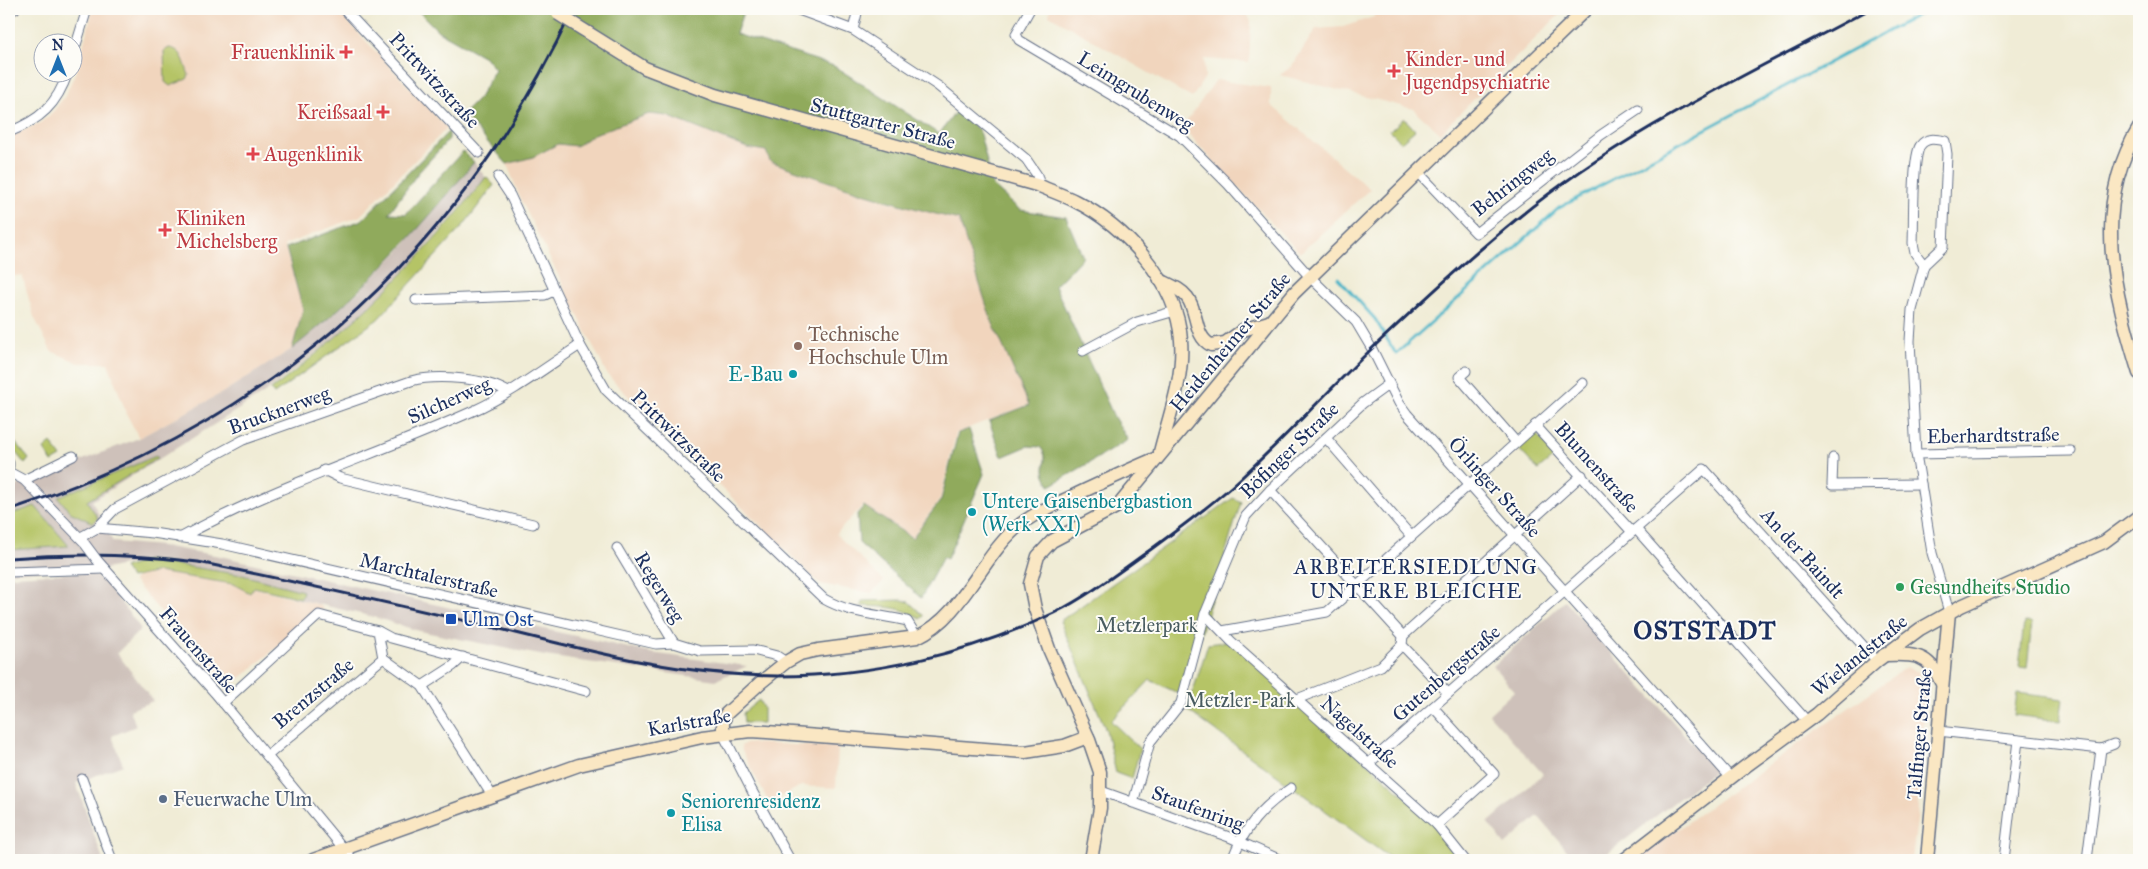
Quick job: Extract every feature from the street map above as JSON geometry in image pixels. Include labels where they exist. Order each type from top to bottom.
[{"type":"main road","name":"Heidenheimer Straße","points":[[1091,860],[1101,791],[1098,766],[1088,737],[1043,635],[1031,595],[1031,574],[1038,556],[1052,541],[1118,506],[1269,322],[1310,276],[1586,9]]},
{"type":"main road","name":"Stuttgarter Straße","points":[[553,11],[645,68],[715,95],[1040,186],[1076,201],[1112,225],[1136,248],[1160,280],[1175,311],[1181,341],[1181,360],[1175,396],[1159,458]]},
{"type":"main road","points":[[2139,128],[2127,149],[2117,178],[2111,206],[2110,230],[2118,296],[2139,373]]},
{"type":"main road","points":[[1160,280],[1177,288],[1189,299],[1202,340],[1211,345],[1225,343],[1243,330],[1269,322]]},
{"type":"main road","points":[[723,734],[723,722],[726,714],[786,662],[800,654],[818,650],[917,637],[937,626],[1003,541],[1018,526],[1054,505],[1159,458]]},
{"type":"main road","name":"Wielandstraße","points":[[1624,860],[1807,721],[1876,656],[1949,612],[2104,542],[2139,516]]},
{"type":"main road","name":"Talfinger Straße","points":[[1927,860],[1949,612]]},
{"type":"main road","points":[[1876,656],[1918,656],[1931,664],[1942,682]]},
{"type":"main road","name":"Karlstraße","points":[[313,860],[580,765],[671,743],[723,734],[750,731],[785,733],[1025,752],[1064,746],[1088,737]]},
{"type":"street","points":[[9,11],[15,9]]},
{"type":"street","points":[[80,32],[87,9]]},
{"type":"street","name":"Prittwitzstraße","points":[[344,9],[479,153]]},
{"type":"street","points":[[796,9],[853,30],[954,98],[1026,159],[1037,175],[1040,186]]},
{"type":"street","points":[[853,30],[858,9]]},
{"type":"street","name":"Leimgrubenweg","points":[[1030,9],[1018,27],[1016,34],[1019,40],[1180,136],[1228,184],[1310,276]]},
{"type":"street","points":[[9,132],[30,123],[47,110],[59,93],[64,82]]},
{"type":"street","name":"Behringweg","points":[[1418,172],[1476,233],[1601,135],[1638,110]]},
{"type":"street","points":[[1937,139],[1945,141],[1947,154],[1943,247],[1924,265],[1915,253],[1913,243],[1916,161],[1920,146],[1928,140],[1937,139]]},
{"type":"street","name":"Prittwitzstraße","points":[[498,177],[510,195],[580,345],[606,390],[802,580],[824,599],[844,609],[907,621],[917,637]]},
{"type":"street","name":"Eberhardtstraße","points":[[1924,265],[1912,310],[1910,341],[1916,454],[1932,553],[1949,612]]},
{"type":"street","name":"Örlinger Straße","points":[[1310,276],[1356,322],[1389,384],[1408,414],[1731,778]]},
{"type":"street","points":[[416,300],[545,295],[554,291]]},
{"type":"street","points":[[1083,351],[1137,322],[1175,311]]},
{"type":"street","name":"Silcherweg","points":[[180,538],[208,522],[324,470],[473,411],[508,392],[580,345]]},
{"type":"street","points":[[1466,371],[1459,377],[1516,442]]},
{"type":"street","name":"Brucknerweg","points":[[83,540],[114,509],[243,440],[411,381],[427,377],[460,379],[500,387],[508,392]]},
{"type":"street","points":[[1222,631],[1327,612],[1582,383]]},
{"type":"street","name":"Böfinger Straße","points":[[1133,803],[1150,742],[1181,703],[1205,614],[1246,516],[1270,490],[1363,403],[1389,384]]},
{"type":"street","name":"Blumenstraße","points":[[1535,425],[1807,721]]},
{"type":"street","points":[[1326,438],[1412,536]]},
{"type":"street","name":"Eberhardtstraße","points":[[1916,454],[2071,451]]},
{"type":"street","points":[[24,480],[72,456]]},
{"type":"street","points":[[1833,458],[1832,485],[1921,484]]},
{"type":"street","name":"Gutenbergstraße","points":[[1368,764],[1704,469]]},
{"type":"street","name":"An der Baindt","points":[[1704,469],[1876,656]]},
{"type":"street","points":[[324,470],[340,478],[533,524]]},
{"type":"street","name":"Frauenstraße","points":[[9,472],[24,480],[83,540],[97,560],[223,703],[354,860]]},
{"type":"street","points":[[1298,699],[1381,666],[1402,641],[1514,534],[1582,475]]},
{"type":"street","points":[[1270,490],[1448,694]]},
{"type":"street","points":[[97,528],[180,538]]},
{"type":"street","name":"Marchtalerstraße","points":[[180,538],[222,544],[630,639],[656,644],[674,643],[700,651],[753,650],[777,656],[786,662]]},
{"type":"street","name":"Regerweg","points":[[617,548],[674,643]]},
{"type":"street","points":[[9,572],[105,569]]},
{"type":"street","name":"Nagelstraße","points":[[1205,614],[1437,825],[1465,860]]},
{"type":"street","points":[[223,703],[319,615],[378,631],[392,638],[586,691]]},
{"type":"street","points":[[378,631],[383,658],[422,686],[493,797]]},
{"type":"street","points":[[422,686],[453,666],[463,657]]},
{"type":"street","name":"Brenzstraße","points":[[267,756],[383,658]]},
{"type":"street","points":[[1433,707],[1494,774],[1437,825]]},
{"type":"street","points":[[1938,731],[2100,749],[2114,744]]},
{"type":"street","points":[[723,734],[790,860]]},
{"type":"street","points":[[2004,860],[2018,740]]},
{"type":"street","points":[[2087,860],[2100,749]]},
{"type":"street","points":[[82,779],[112,860]]},
{"type":"street","points":[[1232,860],[1249,824],[1271,801],[1291,788]]},
{"type":"street","name":"Staufenring","points":[[1101,791],[1240,842],[1281,860]]},
{"type":"shaded area","name":"Kliniken Michelsberg","points":[[93,9],[336,9],[447,128],[360,216],[284,245],[303,310],[292,349],[222,393],[139,438],[127,415],[108,363],[79,363],[51,351],[34,317],[22,275],[9,277],[9,137],[40,123],[51,114],[65,96],[71,82],[82,82],[82,50]]},
{"type":"shaded area","points":[[1050,9],[1244,9],[1251,21],[1249,62],[1204,59],[1205,77],[1192,98],[1049,15]]},
{"type":"shaded area","name":"Kinder- und Jugendpsychiatrie","points":[[1377,9],[1565,9],[1440,133],[1413,109],[1280,75],[1291,67],[1316,29],[1343,27],[1374,17]]},
{"type":"shaded area","points":[[1216,80],[1271,88],[1271,105],[1370,189],[1300,253],[1182,128]]},
{"type":"shaded area","name":"Technische Hochschule Ulm","points":[[649,114],[667,116],[747,148],[766,151],[770,161],[810,176],[893,203],[959,220],[991,319],[1029,404],[956,433],[940,499],[912,537],[863,505],[836,534],[884,581],[871,593],[820,584],[607,374],[521,200],[507,164],[533,157],[558,144],[576,146],[594,134]]},
{"type":"shaded area","points":[[474,162],[486,178],[401,276],[346,329],[266,392],[92,501],[113,542],[162,546],[220,556],[651,653],[747,666],[716,680],[545,656],[419,631],[374,617],[301,600],[216,573],[144,561],[105,569],[9,572],[9,489],[139,438],[222,393],[292,349],[355,295],[400,250]]},
{"type":"shaded area","points":[[151,567],[217,578],[320,605],[323,609],[227,689],[133,580]]},
{"type":"shaded area","points":[[92,574],[105,582],[141,629],[117,653],[153,701],[130,710],[136,726],[112,736],[123,765],[76,783],[103,860],[9,860],[9,576]]},
{"type":"shaded area","points":[[1565,601],[1716,770],[1599,860],[1575,860],[1538,816],[1505,845],[1488,823],[1543,774],[1489,714],[1514,691],[1493,666]]},
{"type":"shaded area","points":[[1906,667],[1919,672],[1925,700],[1917,820],[1912,860],[1635,860]]},
{"type":"shaded area","points":[[746,743],[838,747],[836,788],[801,786],[769,803],[742,751],[741,746]]},
{"type":"green space","points":[[416,9],[744,9],[736,34],[834,66],[939,134],[957,110],[979,130],[993,186],[1020,210],[1066,217],[1083,257],[1055,286],[1114,417],[1128,440],[1050,486],[1044,472],[1045,456],[1040,447],[1028,446],[1002,457],[989,421],[1029,405],[991,319],[959,220],[840,186],[770,161],[766,151],[747,148],[667,116],[649,114],[594,134],[576,146],[558,144],[533,157],[507,164],[463,114],[479,98],[495,69],[486,58],[438,31]]},
{"type":"green space","points":[[169,48],[174,49],[180,54],[189,75],[187,79],[170,86],[165,82],[164,51]]},
{"type":"green space","points":[[1404,118],[1415,130],[1401,142],[1390,131]]},
{"type":"green space","points":[[449,131],[449,139],[418,173],[389,213],[406,214],[463,151],[474,162],[432,213],[388,261],[342,306],[292,349],[303,310],[286,248],[362,220]]},
{"type":"green space","points":[[486,177],[494,185],[463,226],[378,319],[274,394],[271,390],[330,342],[386,291],[438,236]]},
{"type":"green space","points":[[969,429],[984,474],[947,559],[943,557],[921,598],[859,543],[857,514],[864,506],[912,538],[941,500],[958,433]]},
{"type":"green space","points":[[1533,434],[1537,435],[1556,455],[1538,470],[1517,447]]},
{"type":"green space","points":[[9,435],[29,459],[25,464],[9,444]]},
{"type":"green space","points":[[51,443],[61,457],[52,462],[44,449]]},
{"type":"green space","points":[[156,456],[158,458],[87,501],[98,518],[93,523],[70,512],[58,497]]},
{"type":"green space","name":"Metzlerpark","points":[[1233,498],[1241,502],[1182,695],[1150,680],[1111,721],[1140,749],[1132,779],[1116,773],[1106,730],[1060,621]]},
{"type":"green space","points":[[35,506],[69,546],[9,550],[9,515]]},
{"type":"green space","points":[[147,560],[242,575],[303,591],[301,598],[254,587],[250,593],[233,584],[157,572],[131,578],[124,568]]},
{"type":"green space","points":[[902,600],[909,602],[924,616],[920,619],[899,609],[861,606],[862,601]]},
{"type":"green space","points":[[2024,622],[2032,623],[2027,668],[2019,667]]},
{"type":"green space","name":"Metzler-Park","points":[[1231,641],[1437,825],[1462,860],[1393,860],[1187,710],[1208,644]]},
{"type":"green space","points":[[2017,693],[2063,699],[2060,721],[2014,715]]},
{"type":"green space","points":[[759,700],[763,708],[763,723],[744,723],[743,713]]},
{"type":"waterway","points":[[1338,278],[1375,319],[1396,354],[1559,208],[1929,9]]},
{"type":"railway","points":[[9,510],[103,474],[190,430],[271,379],[345,320],[412,254],[472,180],[526,98],[573,9]]},
{"type":"railway","points":[[9,558],[56,555],[104,555],[198,562],[385,602],[636,661],[707,672],[778,676],[849,672],[884,667],[954,651],[1022,627],[1067,606],[1115,575],[1196,516],[1258,462],[1365,355],[1466,262],[1518,218],[1559,187],[1601,158],[1689,105],[1870,9]]},
{"type":"place","name":"Frauenklinik","points":[[346,52]]},
{"type":"place","name":"Kinder- und Jugendpsychiatrie","points":[[1394,71]]},
{"type":"place","name":"Kreißsaal","points":[[383,112]]},
{"type":"place","name":"Augenklinik","points":[[253,154]]},
{"type":"place","name":"Kliniken Michelsberg","points":[[165,230]]},
{"type":"place","name":"Technische Hochschule Ulm","points":[[798,346]]},
{"type":"place","name":"E-Bau","points":[[793,374]]},
{"type":"place","name":"Untere Gaisenbergbastion (Werk XXI)","points":[[972,512]]},
{"type":"place","name":"Gesundheits Studio","points":[[1900,587]]},
{"type":"place","name":"Ulm Ost","points":[[451,619]]},
{"type":"place","name":"Feuerwache Ulm","points":[[163,799]]},
{"type":"place","name":"Seniorenresidenz Elisa","points":[[671,813]]},
{"type":"district","name":"ARBEITERSIEDLUNG UNTERE BLEICHE","points":[[1416,579]]},
{"type":"district","name":"OSTSTADT","points":[[1705,630]]}]
